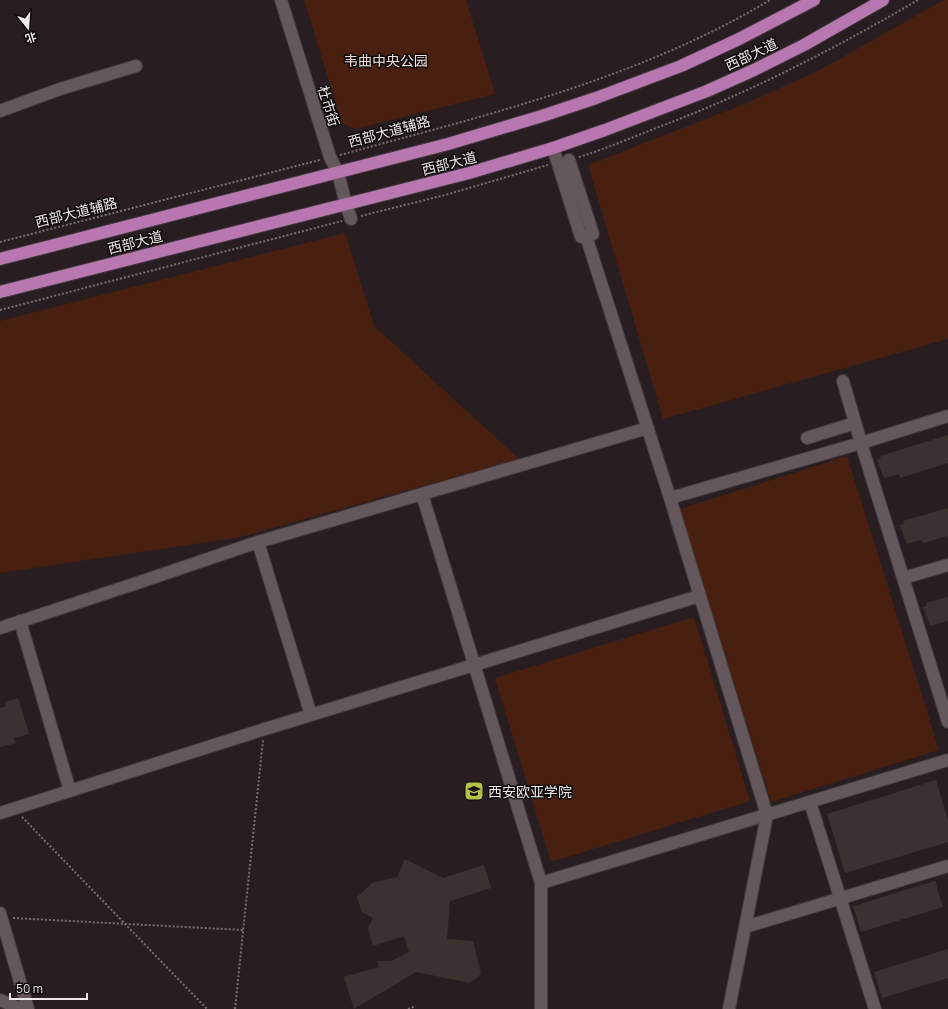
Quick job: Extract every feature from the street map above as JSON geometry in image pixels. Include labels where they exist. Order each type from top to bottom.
[{"type":"main road","name":"西部大道","points":[[0,259],[338,173],[494,131],[596,98],[681,66],[739,39],[814,0]]},
{"type":"main road","name":"西部大道","points":[[0,292],[469,173],[553,148],[707,91],[754,70],[804,45],[883,0]]},
{"type":"street","name":"杜市街","points":[[281,0],[330,157],[338,173],[351,219]]},
{"type":"street","points":[[0,111],[60,88],[136,66]]},
{"type":"street","points":[[553,148],[581,238],[593,234],[569,160]]},
{"type":"street","points":[[586,236],[670,498],[767,815],[729,1009]]},
{"type":"street","points":[[843,381],[902,578],[948,722]]},
{"type":"street","points":[[670,498],[861,443],[948,416]]},
{"type":"street","points":[[807,438],[855,423]]},
{"type":"street","points":[[0,628],[258,542],[648,428]]},
{"type":"street","points":[[422,494],[541,883],[541,1009]]},
{"type":"street","points":[[258,542],[311,715]]},
{"type":"street","points":[[902,578],[948,565]]},
{"type":"street","points":[[0,813],[265,729],[699,596]]},
{"type":"street","points":[[20,621],[70,791]]},
{"type":"street","points":[[541,883],[948,760]]},
{"type":"street","points":[[810,802],[875,1009]]},
{"type":"street","points":[[746,927],[948,866]]},
{"type":"street","points":[[1,915],[28,1009]]},
{"type":"street","points":[[0,1000],[20,1009]]},
{"type":"path","name":"西部大道辅路","points":[[0,242],[494,113],[573,88],[693,42],[770,0]]},
{"type":"path","points":[[235,1009],[265,729]]},
{"type":"path","points":[[13,808],[207,1009]]},
{"type":"path","points":[[1,915],[124,924],[244,930]]},
{"type":"path","points":[[408,1009],[413,1007],[413,1009]]},
{"type":"green space","name":"韦曲中央公园","points":[[304,0],[466,0],[495,94],[355,129],[342,123]]},
{"type":"green space","points":[[944,0],[948,0],[948,339],[663,419],[588,165],[742,105],[816,72]]},
{"type":"green space","points":[[345,233],[374,326],[519,459],[241,537],[0,573],[0,321]]},
{"type":"green space","points":[[847,456],[939,750],[771,802],[680,509]]},
{"type":"green space","points":[[694,617],[750,801],[551,862],[495,678]]},
{"type":"building","points":[[948,435],[948,463],[900,478],[899,474],[884,478],[877,460],[881,458],[880,456]]},
{"type":"building","points":[[948,508],[948,536],[923,543],[921,540],[907,544],[900,525],[904,524],[903,521]]},
{"type":"building","points":[[948,597],[948,621],[930,626],[923,607],[927,606],[926,603]]},
{"type":"building","points":[[18,698],[29,734],[14,738],[16,743],[0,747],[0,708],[6,706],[5,702]]},
{"type":"building","points":[[936,780],[948,820],[948,842],[845,873],[827,814]]},
{"type":"building","points":[[405,859],[443,878],[484,865],[491,888],[450,901],[447,939],[473,941],[481,974],[470,983],[416,972],[354,1009],[344,977],[379,967],[377,961],[391,961],[409,952],[404,936],[373,946],[368,928],[373,918],[362,912],[357,897],[372,883],[397,877]]},
{"type":"building","points":[[935,881],[943,907],[861,932],[853,906]]},
{"type":"building","points":[[948,949],[948,978],[882,998],[874,972]]},
{"type":"place","name":"西安欧亚学院","points":[[474,791]]}]
